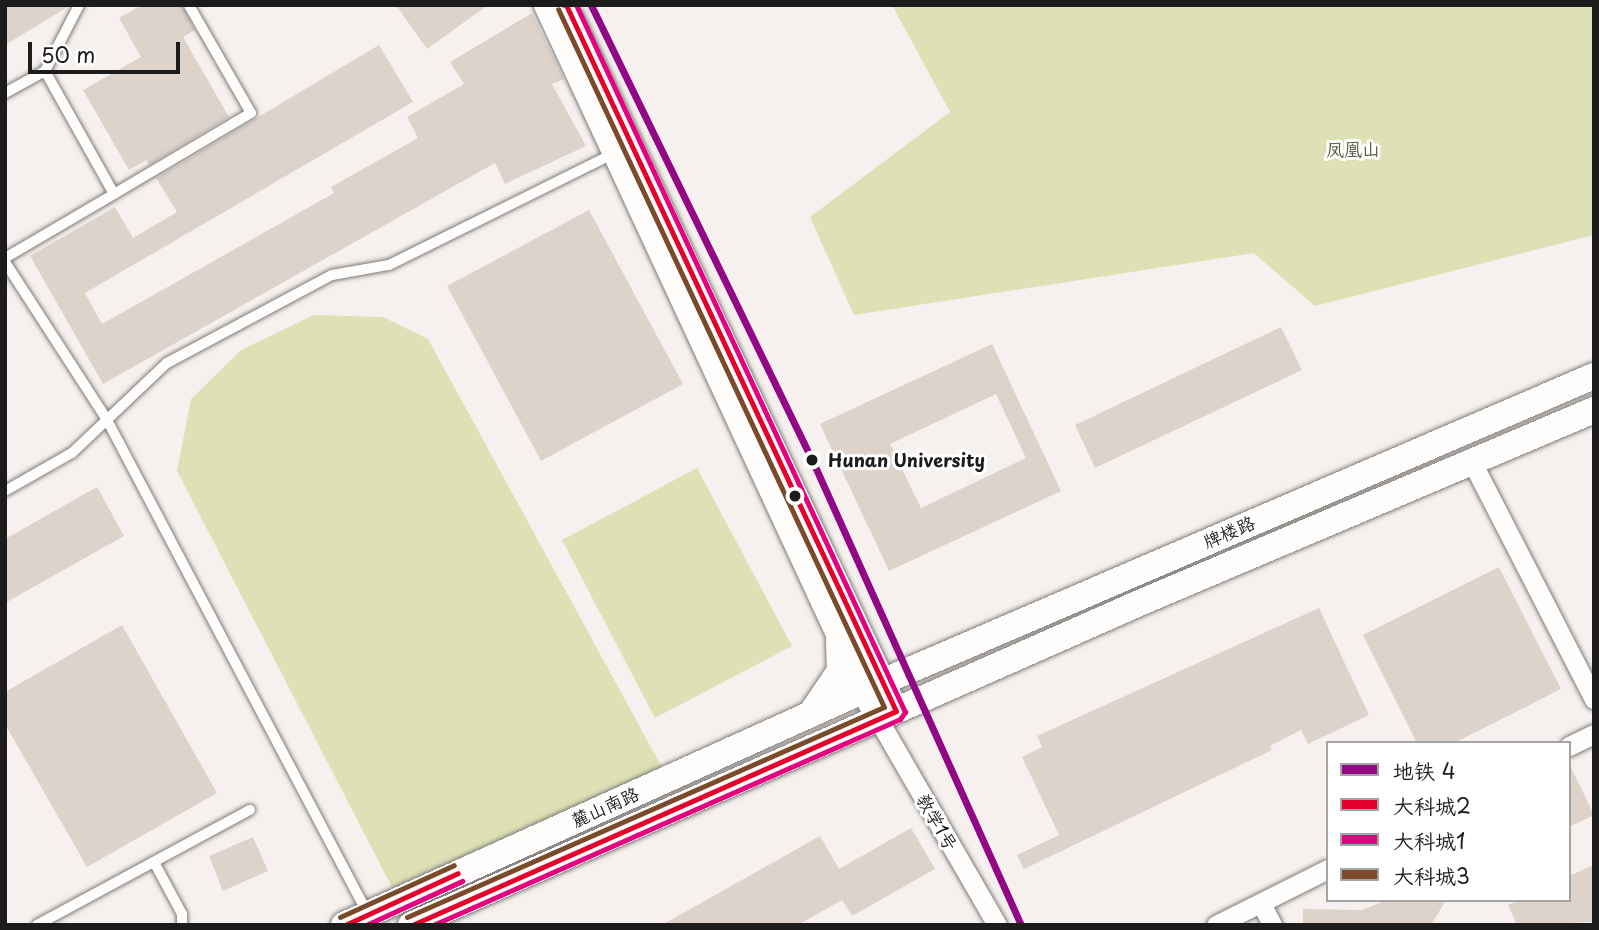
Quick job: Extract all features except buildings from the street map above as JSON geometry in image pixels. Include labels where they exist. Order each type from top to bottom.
[{"type":"main road","points":[[547,5],[612,154],[887,715]]},
{"type":"main road","points":[[566,5],[846,628],[841,671],[808,716]]},
{"type":"main road","name":"牌楼路","points":[[874,687],[1594,376]]},
{"type":"main road","name":"牌楼路","points":[[411,925],[887,715],[1594,410]]},
{"type":"main road","points":[[846,628],[887,656],[917,662],[935,660]]},
{"type":"main road","name":"麓山南路","points":[[350,922],[874,687]]},
{"type":"street","points":[[1472,462],[1594,699]]},
{"type":"street","name":"教学1号","points":[[887,715],[997,925]]},
{"type":"street","points":[[1571,745],[1594,734]]},
{"type":"street","points":[[1216,925],[1326,870]]},
{"type":"street","points":[[1261,903],[1272,925]]},
{"type":"lane","points":[[5,93],[45,71],[79,5]]},
{"type":"lane","points":[[189,5],[251,113],[5,260],[106,418],[350,922]]},
{"type":"lane","points":[[45,71],[114,194]]},
{"type":"lane","points":[[5,491],[72,453],[167,363],[332,275],[389,265],[612,154]]},
{"type":"lane","points":[[37,925],[250,810]]},
{"type":"lane","points":[[155,862],[182,914],[182,925]]},
{"type":"green space","name":"凤凰山","points":[[892,5],[1594,5],[1594,235],[1315,306],[1254,253],[854,315],[810,217],[950,112]]},
{"type":"green space","points":[[314,315],[383,317],[428,339],[664,771],[394,891],[177,471],[191,399],[241,350]]},
{"type":"green space","points":[[697,468],[792,646],[655,718],[562,540]]},
{"type":"metro line","name":"4","points":[[591,5],[813,462],[1021,925]]},
{"type":"transit line","name":"大科城2","points":[[412,925],[896,711],[566,5]]},
{"type":"transit line","name":"大科城1","points":[[433,925],[900,719],[905,712],[576,5]]},
{"type":"transit line","name":"大科城3","points":[[407,917],[884,707],[558,9]]},
{"type":"transit line","name":"大科城3","points":[[340,917],[454,865]]},
{"type":"transit line","name":"大科城2","points":[[345,925],[458,873]]},
{"type":"transit line","name":"大科城1","points":[[366,925],[462,881]]},
{"type":"place","name":"Hunan University","points":[[812,460]]}]
